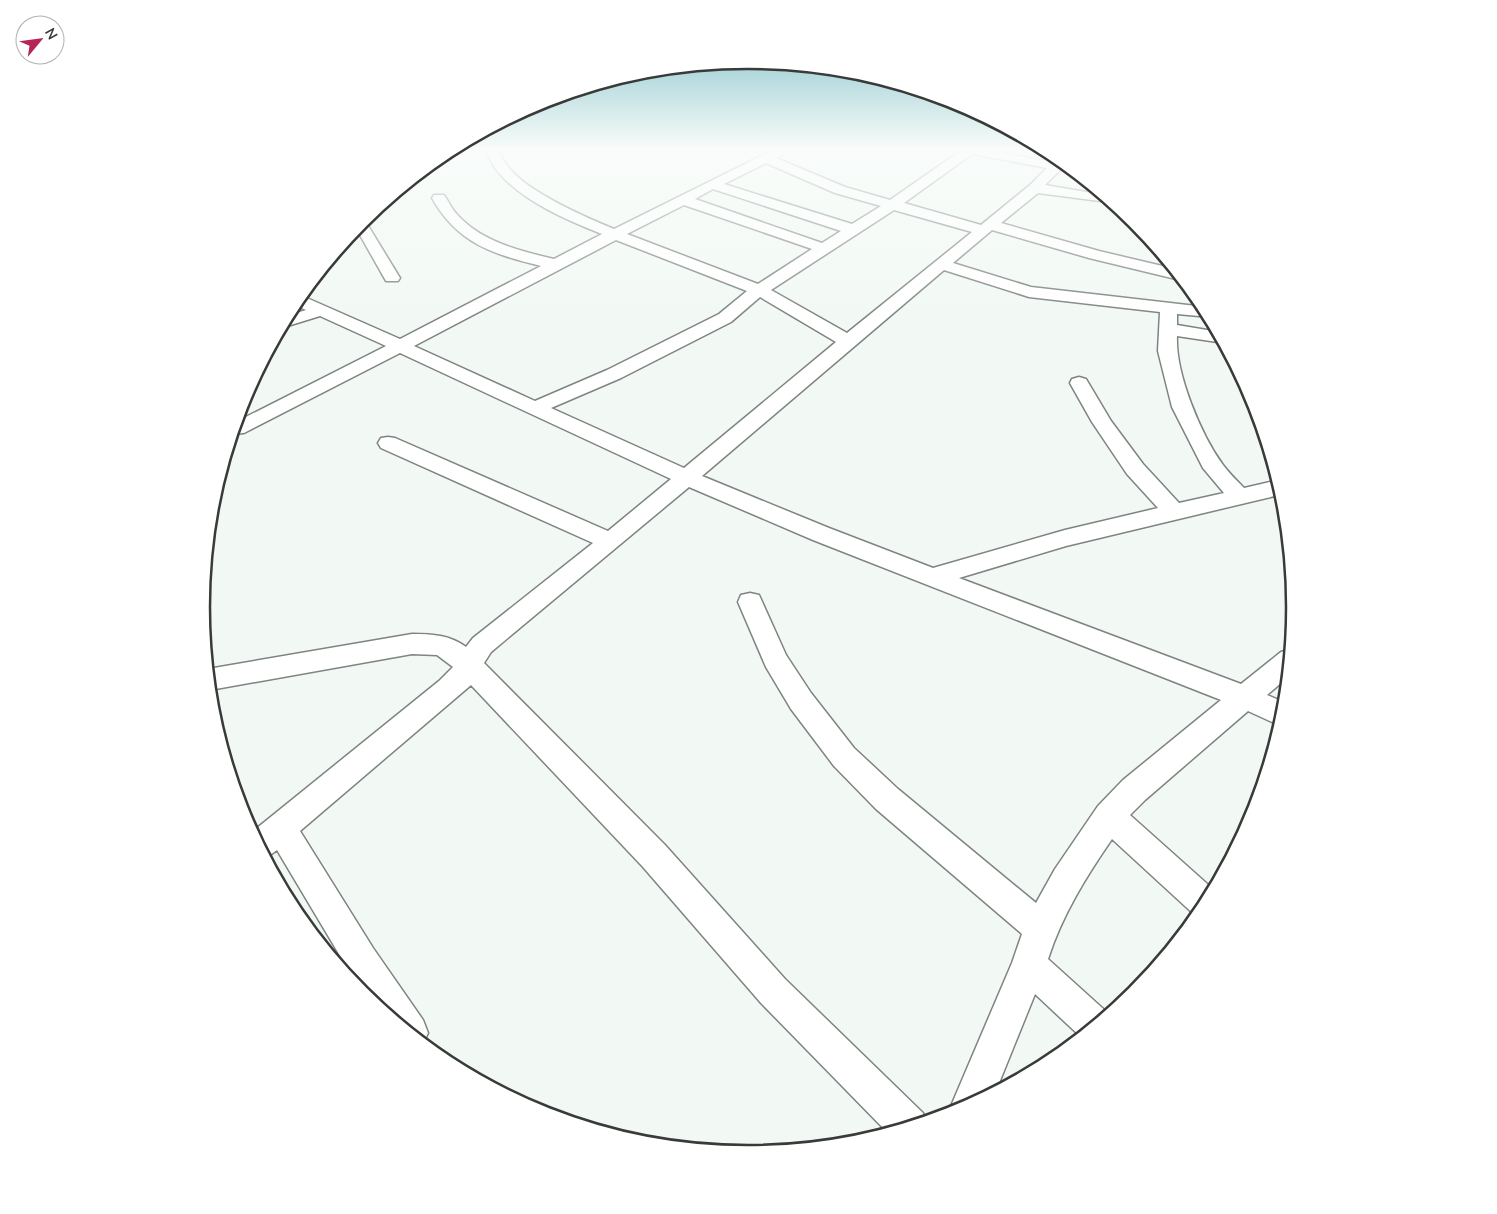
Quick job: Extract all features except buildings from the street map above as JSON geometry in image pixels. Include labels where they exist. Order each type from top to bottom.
[{"type":"street","points":[[441,205],[455,223],[475,238],[504,251],[558,265]]},
{"type":"street","points":[[551,205],[576,219],[613,235],[644,245],[759,290],[848,341]]},
{"type":"street","points":[[242,427],[675,205]]},
{"type":"street","points":[[697,205],[823,248]]},
{"type":"street","points":[[775,205],[854,230]]},
{"type":"street","points":[[534,408],[614,374],[725,318],[759,290],[892,205],[1170,272]]},
{"type":"street","points":[[384,1003],[354,968],[270,837],[449,689],[460,679],[482,645],[612,541],[685,477],[1014,205]]},
{"type":"street","points":[[364,230],[392,278]]},
{"type":"street","points":[[943,265],[1037,293],[1198,311]]},
{"type":"street","points":[[305,303],[685,477],[821,534],[1276,711]]},
{"type":"street","points":[[1169,308],[1167,351],[1182,408],[1214,468],[1238,496]]},
{"type":"street","points":[[294,320],[320,311]]},
{"type":"street","points":[[1167,329],[1214,337]]},
{"type":"street","points":[[1079,383],[1102,422],[1135,469],[1173,511]]},
{"type":"street","points":[[388,443],[612,541]]},
{"type":"street","points":[[931,577],[1065,538],[1273,489]]},
{"type":"street","points":[[750,602],[775,660],[801,701],[844,757],[941,845],[1041,928]]},
{"type":"street","points":[[215,678],[412,644],[433,644],[448,647],[468,664],[654,856],[773,991],[904,1122]]},
{"type":"street","points":[[974,1095],[1029,964],[1041,928],[1066,880],[1109,816],[1134,790],[1246,698],[1283,664]]},
{"type":"street","points":[[1109,816],[1200,900]]},
{"type":"street","points":[[1029,964],[1091,1022]]}]
